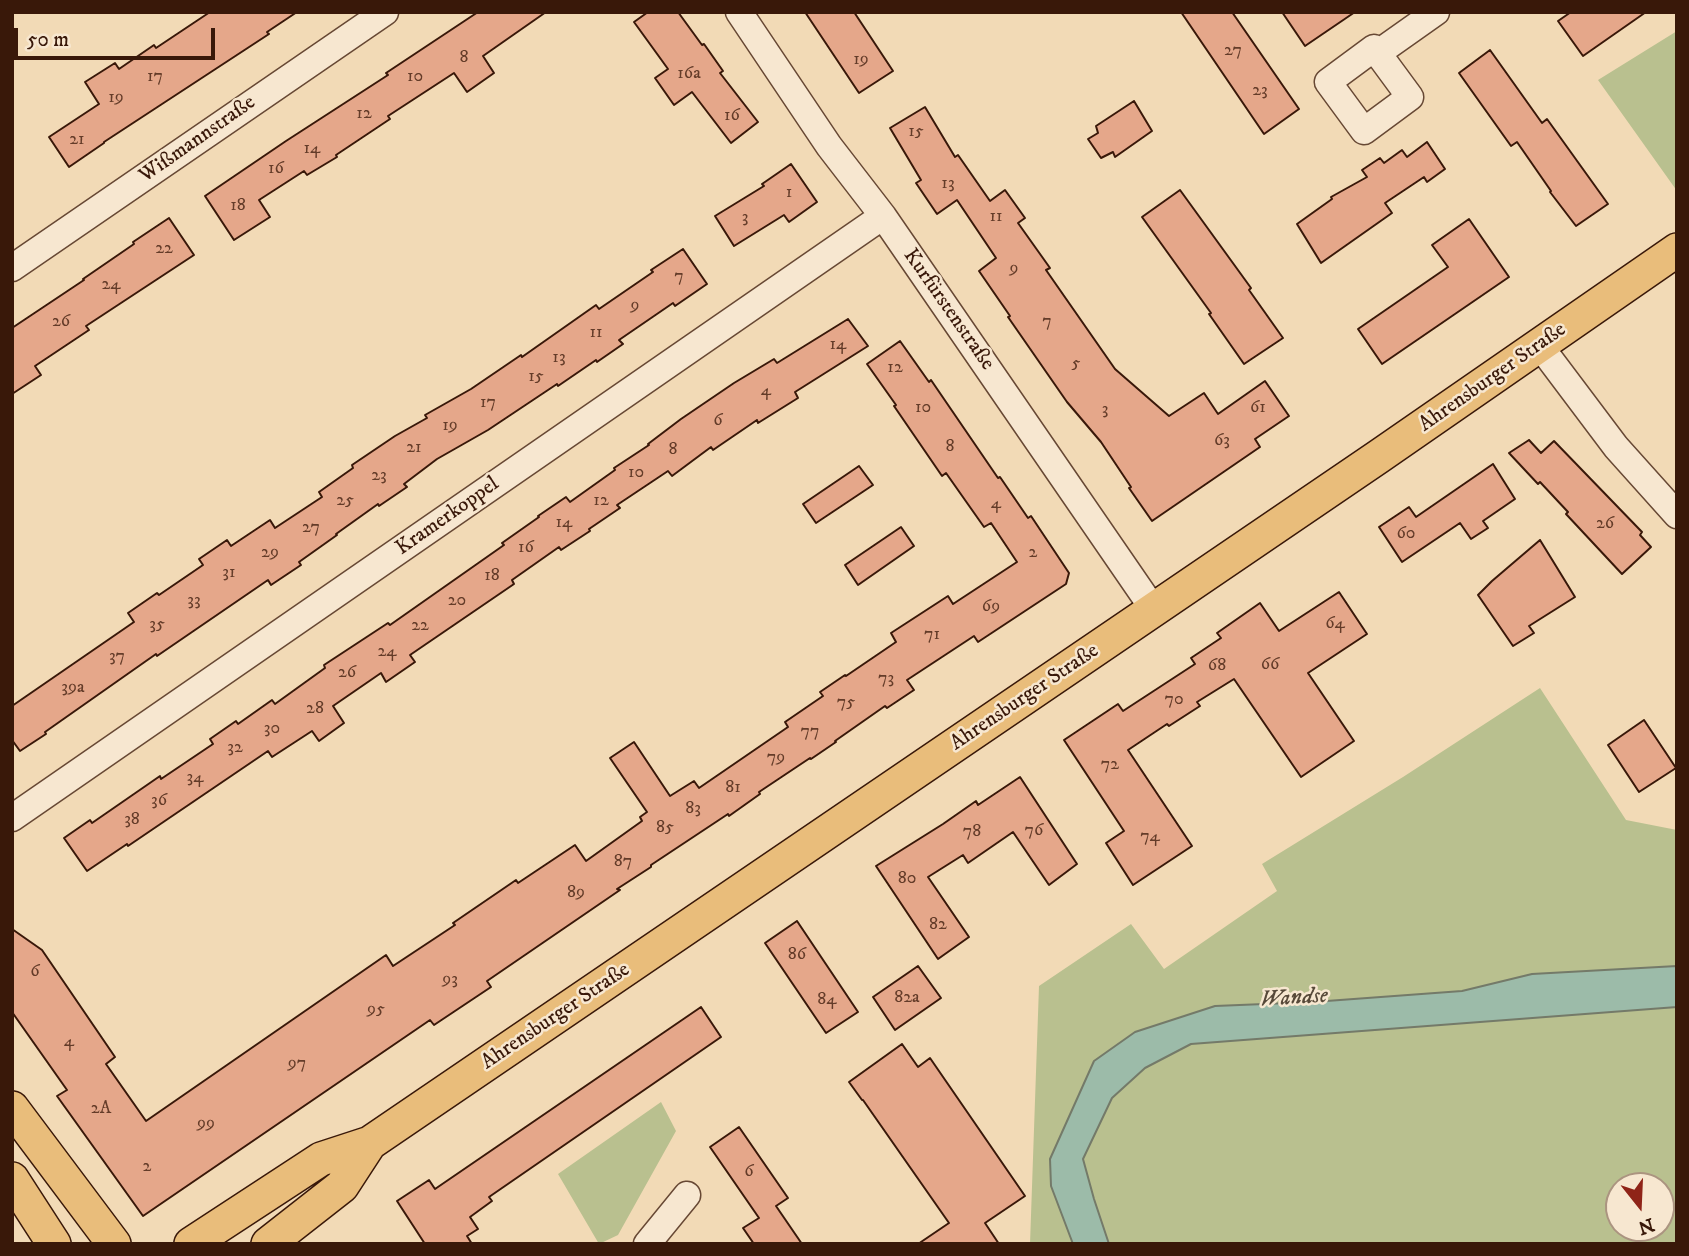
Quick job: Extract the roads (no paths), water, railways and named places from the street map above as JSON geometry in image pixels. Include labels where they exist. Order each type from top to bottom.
[{"type":"main road","name":"Ahrensburger Straße","points":[[191,1244],[321,1159],[370,1143],[1154,610],[1677,250]]},
{"type":"main road","points":[[12,1108],[114,1244]]},
{"type":"main road","name":"Ahrensburger Straße","points":[[268,1244],[342,1186],[370,1143]]},
{"type":"main road","points":[[12,1179],[54,1244]]},
{"type":"street","name":"Wißmannstraße","points":[[12,268],[385,12]]},
{"type":"street","name":"Kurfürstenstraße","points":[[738,12],[829,146],[883,216],[1154,610]]},
{"type":"street","points":[[1378,53],[1436,12]]},
{"type":"street","name":"Kramerkoppel","points":[[12,818],[883,216]]},
{"type":"street","points":[[1540,345],[1616,447],[1677,515]]},
{"type":"street","points":[[647,1244],[687,1195]]},
{"type":"water label","name":"Wandse","points":[[1294,999]]}]
